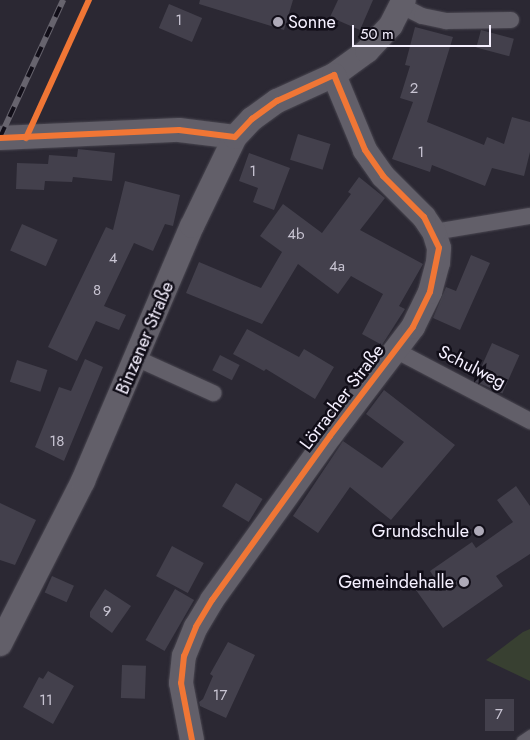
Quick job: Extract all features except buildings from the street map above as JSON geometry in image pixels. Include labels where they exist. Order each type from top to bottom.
[{"type":"street","points":[[403,3],[422,16],[446,21],[511,20]]},
{"type":"street","name":"Binzener Straße","points":[[0,644],[84,481],[192,226],[235,137],[277,101],[334,75],[374,45],[403,3]]},
{"type":"street","name":"Lörracher Straße","points":[[192,740],[184,710],[181,683],[184,656],[196,628],[212,600],[413,327],[430,292],[438,263],[439,248],[434,232],[424,217],[383,176],[365,150],[334,75]]},
{"type":"street","points":[[0,138],[179,130],[235,137]]},
{"type":"street","points":[[434,232],[530,216]]},
{"type":"street","name":"Schulweg","points":[[395,350],[530,421]]},
{"type":"street","points":[[136,358],[213,393]]},
{"type":"lane","points":[[520,740],[530,734]]},
{"type":"green space","points":[[530,629],[530,681],[486,660],[523,632]]},
{"type":"railway","points":[[0,137],[63,0]]},
{"type":"cycle path","points":[[26,138],[89,0]]},
{"type":"cycle path","points":[[0,138],[179,130],[235,137],[252,119],[277,101],[334,75],[365,150],[383,176],[424,217],[439,248],[430,292],[413,327],[330,436],[212,600],[196,627],[184,656],[181,683],[192,740]]},
{"type":"place","name":"Sonne","points":[[278,22]]},
{"type":"place","name":"Grundschule","points":[[479,531]]},
{"type":"place","name":"Gemeindehalle","points":[[464,582]]}]
